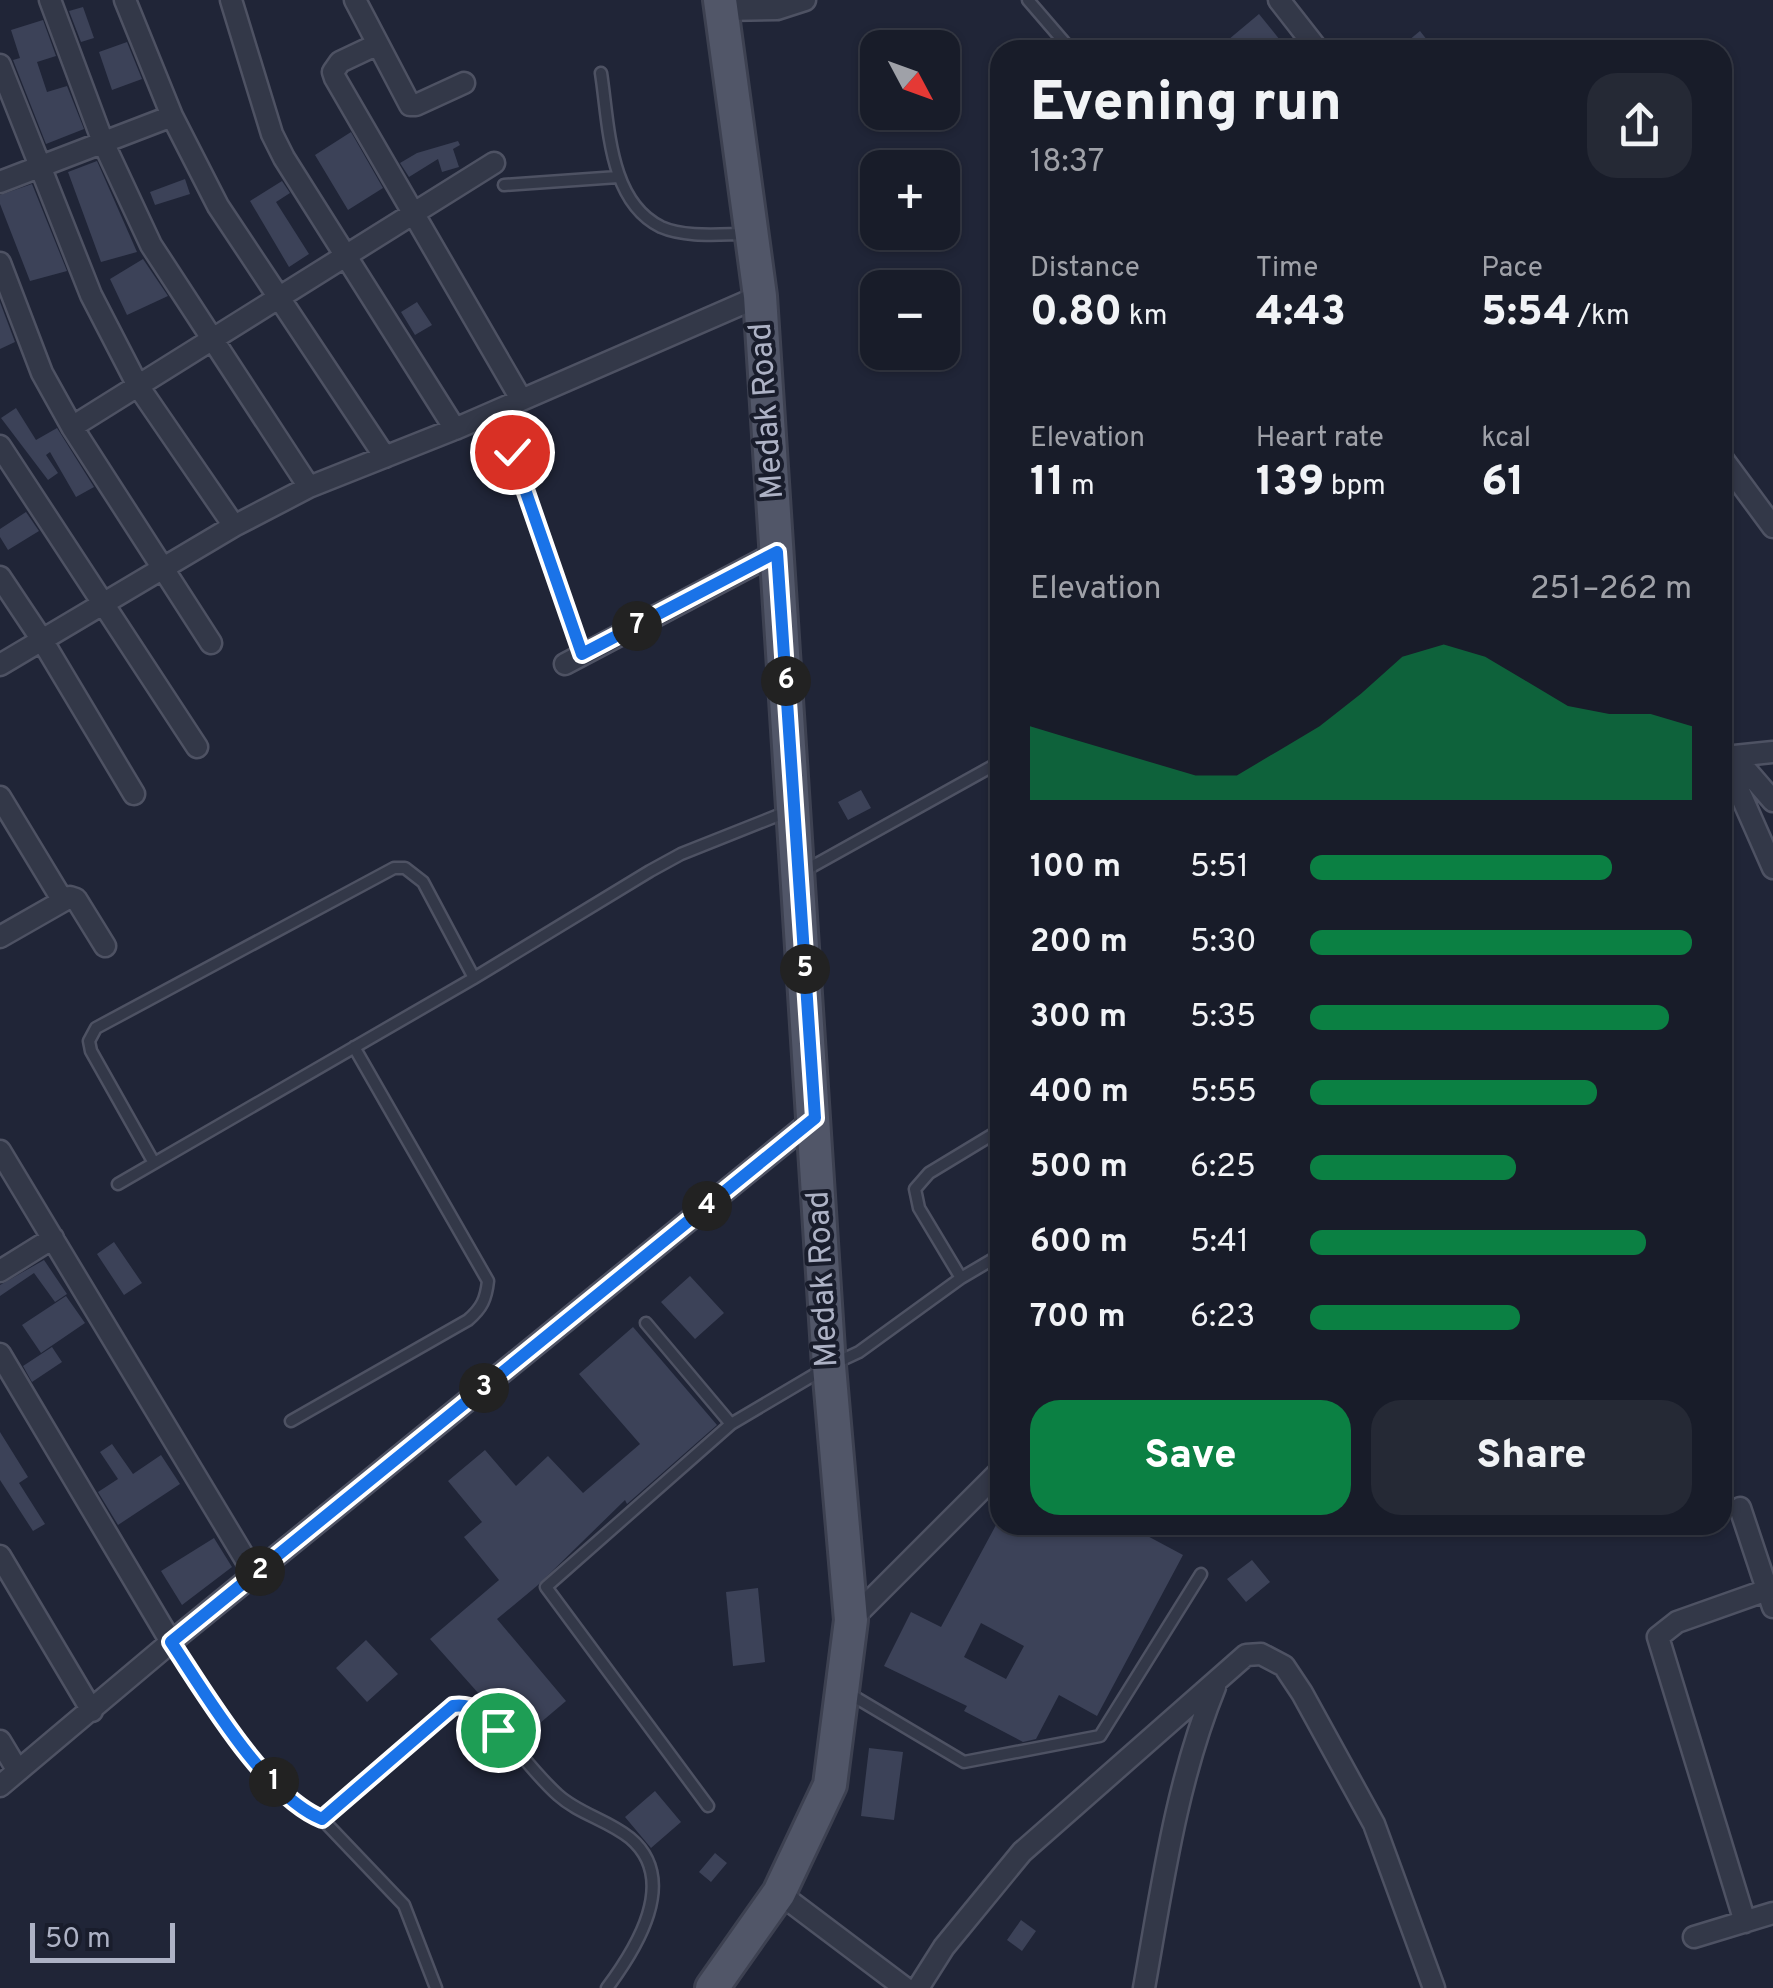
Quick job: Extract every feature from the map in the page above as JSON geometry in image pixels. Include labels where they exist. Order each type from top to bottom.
[{"type":"main road","name":"Medak Road","points":[[712,1988],[778,1892],[830,1785],[850,1620],[829,1366],[760,296],[721,5]]},
{"type":"street","points":[[50,0],[102,142],[151,244],[309,487]]},
{"type":"street","points":[[125,0],[172,116],[218,206],[386,457]]},
{"type":"street","points":[[231,0],[272,134],[455,429]]},
{"type":"street","points":[[355,0],[410,105],[416,106],[464,83]]},
{"type":"street","points":[[721,5],[777,9],[805,0]]},
{"type":"street","points":[[1279,0],[1310,40]]},
{"type":"street","points":[[378,44],[340,62],[335,78],[521,399]]},
{"type":"street","points":[[0,65],[80,272],[138,386],[234,526]]},
{"type":"street","points":[[0,182],[172,116]]},
{"type":"street","points":[[72,427],[494,162]]},
{"type":"street","points":[[0,264],[42,374],[162,570],[211,642]]},
{"type":"street","points":[[0,665],[234,526],[309,487],[455,429],[760,296]]},
{"type":"street","points":[[0,446],[197,747]]},
{"type":"street","points":[[1732,472],[1773,527]]},
{"type":"street","points":[[574,659],[777,552]]},
{"type":"street","points":[[0,577],[134,794]]},
{"type":"street","points":[[1732,756],[1773,752]]},
{"type":"street","points":[[1732,762],[1773,801]]},
{"type":"street","points":[[1732,769],[1773,868]]},
{"type":"street","points":[[0,797],[62,901]]},
{"type":"street","points":[[0,937],[70,897],[76,900],[104,946]]},
{"type":"street","points":[[0,1786],[815,1118]]},
{"type":"street","points":[[0,1151],[256,1574]]},
{"type":"street","points":[[0,1271],[52,1238]]},
{"type":"street","points":[[0,1354],[171,1642]]},
{"type":"street","points":[[850,1620],[990,1481]]},
{"type":"street","points":[[1740,1508],[1771,1595],[1678,1622],[1658,1637],[1746,1922]]},
{"type":"street","points":[[0,1556],[92,1710]]},
{"type":"street","points":[[918,1988],[944,1946],[1022,1852],[1246,1655],[1261,1654],[1284,1666],[1302,1693],[1374,1824],[1434,1988]]},
{"type":"street","points":[[1144,1988],[1172,1830],[1198,1729],[1218,1680]]},
{"type":"street","points":[[0,1741],[18,1771]]},
{"type":"street","points":[[778,1892],[906,1988]]},
{"type":"street","points":[[1694,1937],[1773,1913]]},
{"type":"lane","points":[[1028,0],[1062,40]]},
{"type":"lane","points":[[601,73],[618,177],[637,209],[662,227],[688,233],[752,234]]},
{"type":"lane","points":[[504,185],[618,177]]},
{"type":"lane","points":[[512,452],[574,659]]},
{"type":"lane","points":[[799,874],[990,768]]},
{"type":"lane","points":[[118,1184],[681,854],[795,808]]},
{"type":"lane","points":[[154,1162],[90,1051],[89,1042],[96,1028],[394,868],[414,873],[423,882],[474,978]]},
{"type":"lane","points":[[291,1420],[468,1320],[480,1310],[486,1296],[488,1281],[354,1047]]},
{"type":"lane","points":[[961,1278],[918,1208],[915,1189],[929,1172],[990,1136]]},
{"type":"lane","points":[[708,1806],[546,1587],[731,1424],[859,1352],[990,1261]]},
{"type":"lane","points":[[646,1324],[731,1424]]},
{"type":"lane","points":[[841,1689],[964,1762],[1100,1736],[1200,1574]]},
{"type":"lane","points":[[171,1642],[262,1771],[298,1804],[322,1819],[404,1905],[436,1988]]},
{"type":"lane","points":[[322,1819],[453,1706],[466,1704],[479,1711],[557,1794],[576,1810],[618,1830],[644,1856],[652,1876],[652,1900],[645,1926],[634,1951],[607,1988]]},
{"type":"building","points":[[83,7],[94,38],[81,42],[69,11]]},
{"type":"building","points":[[1259,14],[1280,40],[1228,40]]},
{"type":"building","points":[[43,20],[56,56],[37,62],[47,92],[67,86],[84,129],[46,144],[13,60],[20,58],[11,30]]},
{"type":"building","points":[[1420,31],[1427,40],[1409,40]]},
{"type":"building","points":[[127,42],[142,79],[112,90],[99,52]]},
{"type":"building","points":[[351,132],[383,188],[348,210],[315,155]]},
{"type":"building","points":[[458,141],[460,145],[453,149],[459,167],[442,172],[438,159],[409,177],[400,163],[417,153]]},
{"type":"building","points":[[97,161],[137,252],[101,262],[68,172]]},
{"type":"building","points":[[185,179],[190,194],[155,205],[150,192]]},
{"type":"building","points":[[282,181],[290,193],[276,202],[309,254],[289,267],[250,201]]},
{"type":"building","points":[[32,184],[67,271],[30,281],[0,195]]},
{"type":"building","points":[[143,259],[168,296],[127,315],[110,279]]},
{"type":"building","points":[[0,302],[15,342],[0,349]]},
{"type":"building","points":[[417,302],[432,325],[415,335],[401,312]]},
{"type":"building","points":[[16,408],[36,440],[57,428],[94,487],[76,497],[50,452],[46,455],[58,473],[48,480],[1,418]]},
{"type":"building","points":[[26,512],[39,531],[8,550],[0,529]]},
{"type":"building","points":[[861,790],[871,808],[848,820],[838,802]]},
{"type":"building","points":[[114,1242],[142,1283],[124,1295],[97,1254]]},
{"type":"building","points":[[44,1260],[67,1294],[55,1302],[34,1273],[0,1296],[0,1285]]},
{"type":"building","points":[[690,1276],[724,1313],[695,1339],[661,1302]]},
{"type":"building","points":[[66,1296],[85,1323],[41,1353],[22,1325]]},
{"type":"building","points":[[633,1327],[717,1425],[627,1504],[625,1500],[538,1585],[497,1619],[566,1701],[520,1740],[430,1639],[499,1580],[464,1537],[482,1522],[448,1481],[485,1450],[516,1486],[548,1456],[583,1493],[640,1444],[579,1374]]},
{"type":"building","points":[[52,1347],[62,1362],[32,1382],[23,1366]]},
{"type":"building","points":[[0,1432],[28,1477],[19,1483],[45,1524],[33,1531],[0,1480]]},
{"type":"building","points":[[112,1444],[133,1474],[161,1455],[180,1484],[118,1525],[98,1492],[118,1479],[100,1452]]},
{"type":"building","points":[[991,1535],[1146,1535],[1183,1555],[1097,1716],[1059,1695],[1036,1739],[1023,1742],[964,1711],[967,1706],[884,1666],[911,1612],[941,1627]],"holes":[[[981,1623],[1024,1646],[1006,1679],[964,1657]]]},
{"type":"building","points":[[214,1538],[232,1567],[182,1605],[161,1571]]},
{"type":"building","points":[[1252,1560],[1270,1582],[1246,1602],[1227,1579]]},
{"type":"building","points":[[758,1588],[765,1662],[733,1666],[726,1592]]},
{"type":"building","points":[[366,1640],[398,1674],[367,1702],[336,1668]]},
{"type":"building","points":[[869,1748],[903,1752],[894,1820],[861,1816]]},
{"type":"building","points":[[655,1791],[681,1822],[651,1848],[625,1817]]},
{"type":"building","points":[[715,1853],[727,1863],[711,1882],[699,1872]]},
{"type":"building","points":[[1021,1920],[1036,1931],[1022,1951],[1007,1940]]},
{"type":"route","points":[[498,1730],[488,1718],[466,1704],[453,1706],[322,1819],[298,1804],[262,1771],[171,1642],[815,1118],[777,552],[582,654],[512,452]]}]
